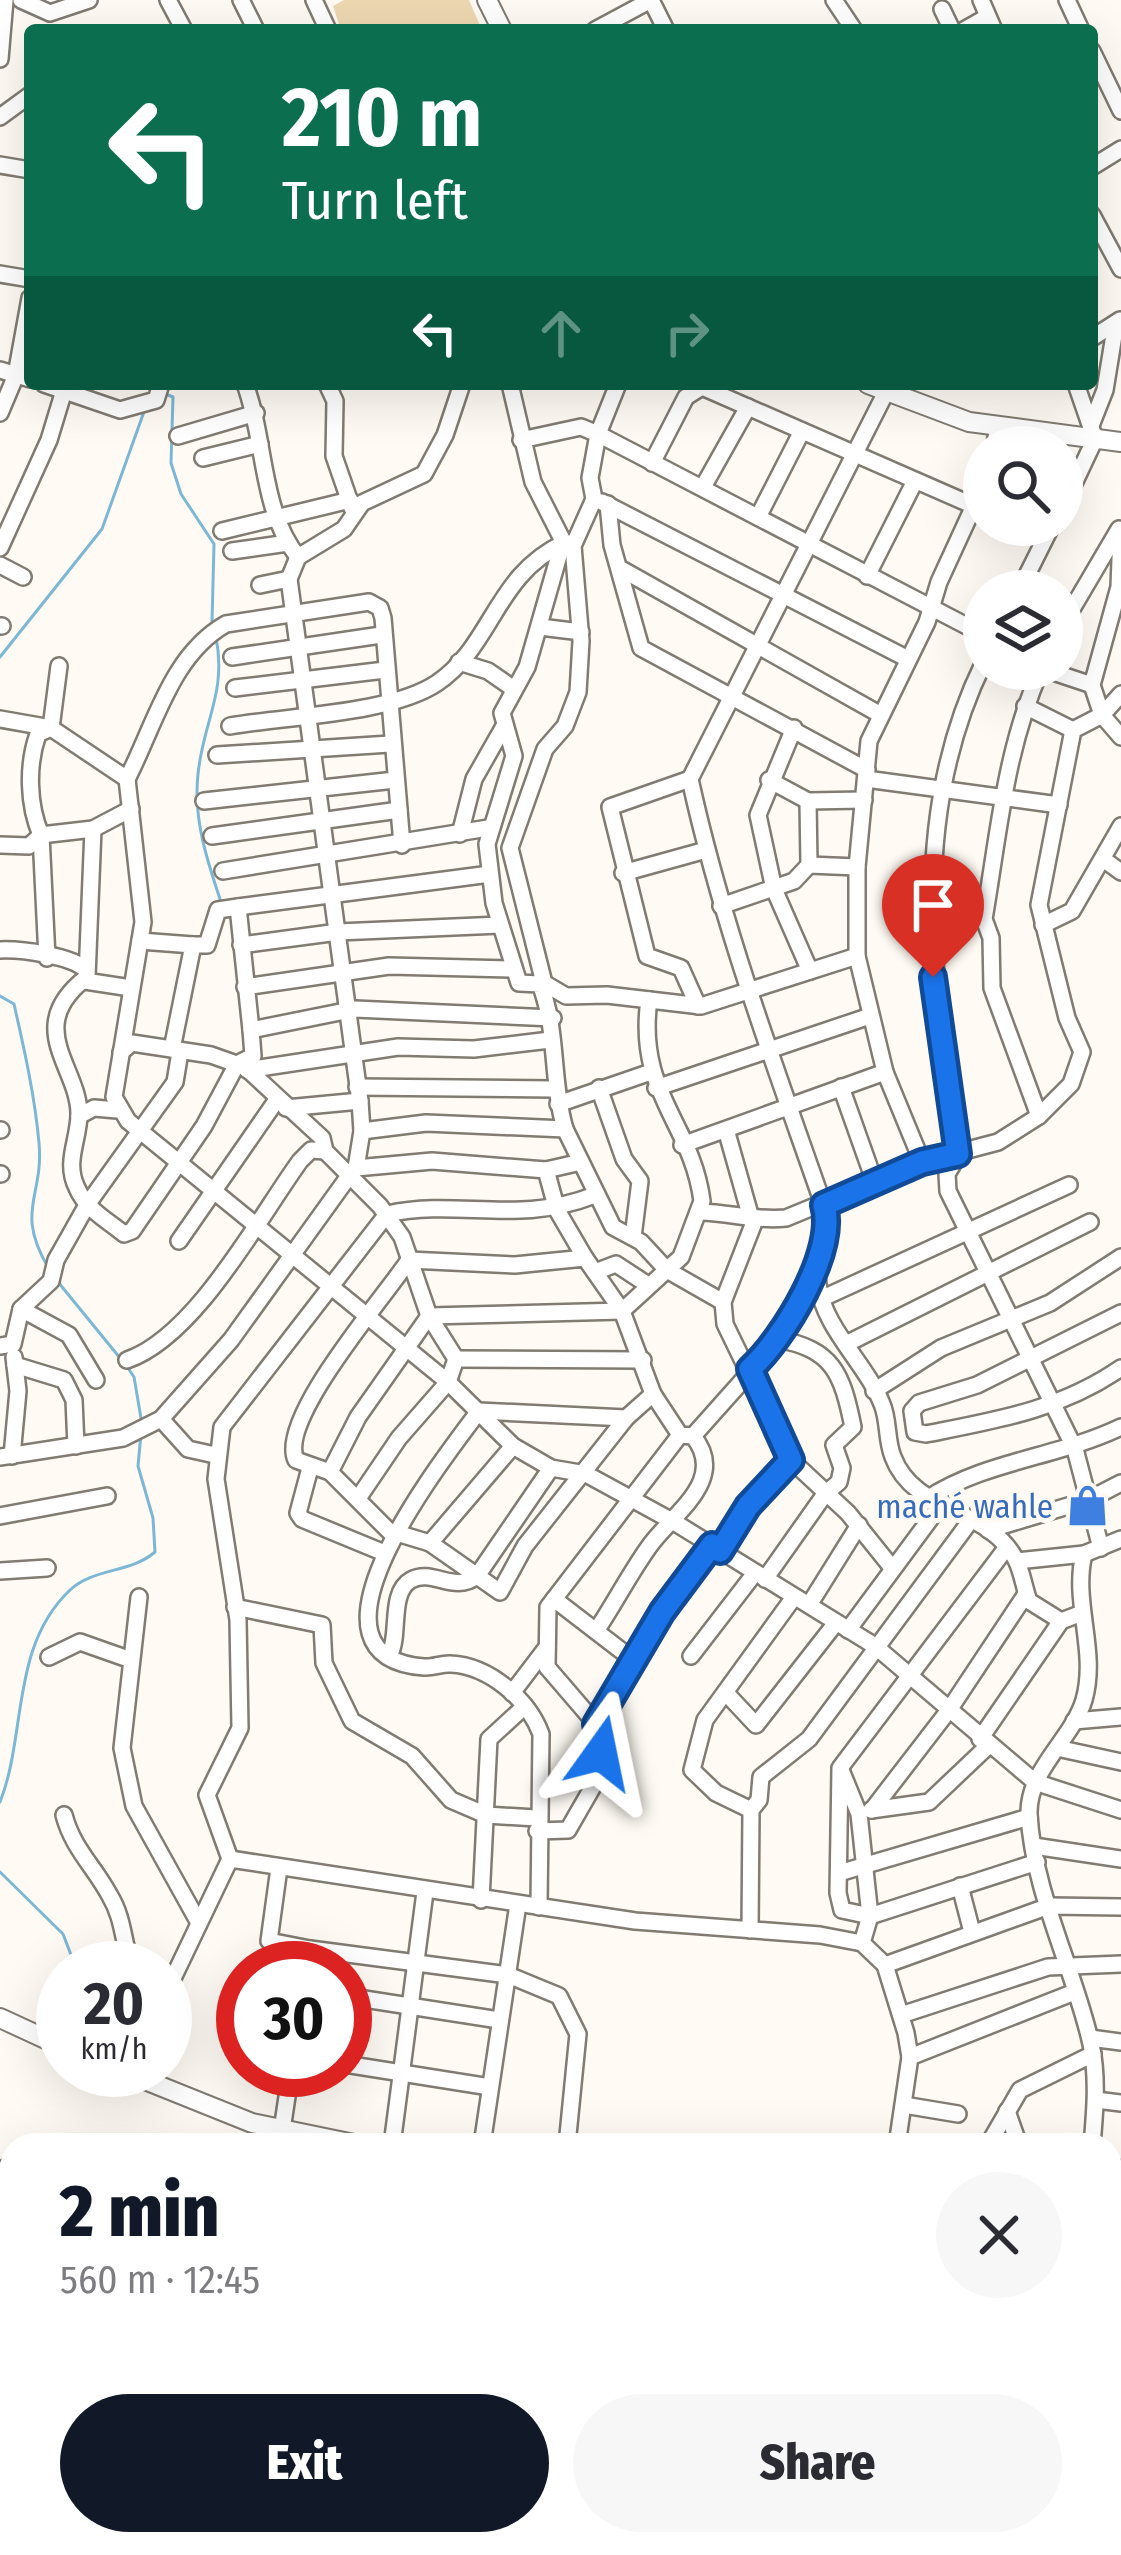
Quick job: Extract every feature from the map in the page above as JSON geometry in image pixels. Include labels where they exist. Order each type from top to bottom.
[{"type":"main road","points":[[882,390],[969,426]]},
{"type":"main road","points":[[1083,432],[1121,442]]},
{"type":"main road","points":[[0,2018],[36,2035]]},
{"type":"main road","points":[[192,2096],[297,2133]]},
{"type":"street","points":[[0,59],[4,0]]},
{"type":"street","points":[[22,0],[50,13],[89,0]]},
{"type":"street","points":[[606,24],[651,0],[663,24]]},
{"type":"street","points":[[942,9],[949,24]]},
{"type":"street","points":[[1098,64],[1121,111]]},
{"type":"street","points":[[1098,226],[1121,269]]},
{"type":"street","points":[[1083,457],[1105,391],[1119,321]]},
{"type":"street","points":[[0,413],[15,375],[24,329]]},
{"type":"street","points":[[0,548],[64,390]]},
{"type":"street","points":[[71,390],[120,410],[157,400],[160,390]]},
{"type":"street","points":[[193,945],[175,1082],[87,1205],[56,1260],[51,1281],[21,1309],[6,1345],[15,1365],[6,1456],[123,1438],[161,1419],[231,1340],[352,1171],[362,1131],[315,748],[289,579],[293,550],[275,517],[256,413],[247,390]]},
{"type":"street","points":[[232,550],[293,550],[344,529],[351,506],[334,456],[335,401],[330,390]]},
{"type":"street","points":[[222,531],[275,517],[351,506],[424,474],[445,435],[460,390]]},
{"type":"street","points":[[511,390],[539,496],[569,544],[580,632],[578,692],[565,726],[545,749],[510,848],[534,927],[544,983],[566,997],[698,1006],[857,956]]},
{"type":"street","points":[[616,390],[598,434],[590,478],[622,570],[641,648],[794,728],[867,774],[1059,805]]},
{"type":"street","points":[[652,463],[694,390]]},
{"type":"street","points":[[714,390],[963,501]]},
{"type":"street","points":[[876,390],[858,455],[690,779],[706,850],[766,1049],[829,1223],[818,1283],[846,1345],[874,1391],[892,1456],[934,1501],[988,1530],[1012,1554],[1034,1606],[1061,1622]]},
{"type":"street","points":[[1078,390],[1094,431]]},
{"type":"street","points":[[703,487],[748,406]]},
{"type":"street","points":[[178,436],[256,413]]},
{"type":"street","points":[[521,440],[581,427],[598,434],[963,624]]},
{"type":"street","points":[[758,517],[802,431]]},
{"type":"street","points":[[203,458],[260,444]]},
{"type":"street","points":[[867,576],[915,481]]},
{"type":"street","points":[[601,502],[560,552],[540,627],[502,713],[514,757],[488,828],[490,874],[519,983],[540,984],[553,1018],[550,1040],[556,1097],[595,1195],[613,1226],[633,1237],[667,1270],[723,1302]]},
{"type":"street","points":[[601,502],[908,659]]},
{"type":"street","points":[[1083,591],[1120,528]]},
{"type":"street","points":[[1120,528],[1116,627],[1092,685],[1102,715],[1121,737]]},
{"type":"street","points":[[922,1162],[885,1072],[857,956],[857,866],[869,741],[963,542]]},
{"type":"street","points":[[230,726],[387,704],[439,682],[459,662],[527,562],[569,544]]},
{"type":"street","points":[[0,565],[23,578]]},
{"type":"street","points":[[622,570],[881,716]]},
{"type":"street","points":[[260,585],[289,579]]},
{"type":"street","points":[[117,1110],[143,907],[127,779],[196,644],[226,624],[369,602],[380,608],[402,845]]},
{"type":"street","points":[[540,627],[580,632]]},
{"type":"street","points":[[232,657],[381,635]]},
{"type":"street","points":[[459,662],[488,671],[514,689]]},
{"type":"street","points":[[51,728],[59,666]]},
{"type":"street","points":[[235,688],[386,670]]},
{"type":"street","points":[[1083,682],[1092,685]]},
{"type":"street","points":[[972,690],[951,739],[941,788],[929,912],[933,977],[958,1154],[946,1184],[1075,1449],[1088,1500],[1109,1547],[1082,1613],[1088,1668],[1074,1721],[1035,1782],[1029,1817],[1063,1963],[1091,2046],[1096,2100],[1093,2133]]},
{"type":"street","points":[[1033,690],[1002,796],[984,919],[992,938],[992,988],[1039,1116]]},
{"type":"street","points":[[1073,730],[1102,715],[1121,694]]},
{"type":"street","points":[[1025,706],[1073,730]]},
{"type":"street","points":[[0,719],[51,728],[127,779]]},
{"type":"street","points":[[46,958],[41,835],[33,816],[33,748],[38,734],[51,728]]},
{"type":"street","points":[[460,834],[474,779],[503,728]]},
{"type":"street","points":[[794,728],[758,815],[774,889],[810,971]]},
{"type":"street","points":[[700,1212],[749,1214],[762,1221],[824,1205],[922,1162],[998,1142],[1039,1116],[1071,1084],[1082,1052],[1067,1018],[1039,905],[1073,730]]},
{"type":"street","points":[[217,755],[390,743]]},
{"type":"street","points":[[690,779],[610,807],[622,873],[647,956],[681,968],[698,1006]]},
{"type":"street","points":[[204,801],[395,780]]},
{"type":"street","points":[[769,780],[808,801],[864,800]]},
{"type":"street","points":[[722,905],[794,881],[809,865],[808,801]]},
{"type":"street","points":[[0,845],[29,846],[41,835],[93,829],[131,809]]},
{"type":"street","points":[[212,836],[399,810]]},
{"type":"street","points":[[1043,925],[1072,911],[1121,826]]},
{"type":"street","points":[[223,871],[488,828]]},
{"type":"street","points":[[93,829],[86,976],[77,984],[56,1038],[79,1116],[71,1168],[87,1205],[128,1234],[253,1056],[238,907]]},
{"type":"street","points":[[622,873],[706,850]]},
{"type":"street","points":[[1103,859],[1121,872]]},
{"type":"street","points":[[809,865],[857,866]]},
{"type":"street","points":[[140,940],[207,945],[218,910],[490,874]]},
{"type":"street","points":[[929,912],[984,919]]},
{"type":"street","points":[[241,944],[338,932],[500,925]]},
{"type":"street","points":[[0,950],[76,959],[86,976],[131,988]]},
{"type":"street","points":[[245,987],[389,966],[514,969]]},
{"type":"street","points":[[429,1316],[622,1310],[689,1246],[700,1212],[700,1187],[653,1080],[644,1035],[649,1000]]},
{"type":"street","points":[[251,1030],[349,1012],[431,1008],[553,1018]]},
{"type":"street","points":[[179,1241],[281,1104],[359,1094],[556,1097],[653,1080],[871,1016]]},
{"type":"street","points":[[122,1052],[132,1043],[242,1067],[353,1052],[474,1049],[550,1040]]},
{"type":"street","points":[[242,1067],[322,1138],[325,1151]]},
{"type":"street","points":[[682,1145],[727,1133],[885,1072]]},
{"type":"street","points":[[842,1087],[875,1183]]},
{"type":"street","points":[[599,1088],[624,1159],[640,1181],[633,1237]]},
{"type":"street","points":[[79,1116],[94,1108],[117,1110],[217,1191],[252,1226],[448,1382],[513,1446],[551,1468],[586,1474],[674,1522],[875,1646],[1035,1782],[1121,1810]]},
{"type":"street","points":[[362,1131],[426,1124],[565,1129]]},
{"type":"street","points":[[727,1133],[753,1225],[723,1302],[725,1324],[791,1460],[860,1525],[893,1569]]},
{"type":"street","points":[[127,1360],[151,1352],[184,1319],[311,1150],[325,1151],[352,1171],[387,1214],[429,1316],[456,1359]]},
{"type":"street","points":[[352,1171],[432,1161],[546,1170],[581,1162]]},
{"type":"street","points":[[546,1170],[557,1210],[622,1310],[653,1394],[702,1447],[705,1476],[674,1522],[652,1543],[596,1631]]},
{"type":"street","points":[[823,1298],[1069,1185]]},
{"type":"street","points":[[387,1214],[557,1210],[595,1195]]},
{"type":"street","points":[[190,1941],[230,1858],[207,1795],[240,1728],[235,1606],[215,1456],[230,1411],[387,1214]]},
{"type":"street","points":[[846,1345],[1090,1222]]},
{"type":"street","points":[[235,1606],[322,1625],[324,1663],[352,1721],[412,1756],[451,1800],[486,1815],[568,1830],[602,1768],[596,1724],[550,1675],[545,1616],[628,1498],[777,1339],[822,1255]]},
{"type":"street","points":[[874,1391],[940,1348],[1012,1322],[1121,1258]]},
{"type":"street","points":[[409,1260],[616,1264],[649,1285]]},
{"type":"street","points":[[409,1260],[298,1419],[292,1454],[310,1468],[331,1472],[397,1535],[430,1543],[496,1590],[502,1589],[525,1546],[626,1418],[653,1394]]},
{"type":"street","points":[[21,1309],[69,1335],[96,1380]]},
{"type":"street","points":[[1121,1313],[1031,1361],[919,1402],[912,1411],[915,1432],[1026,1415],[1079,1397],[1121,1368]]},
{"type":"street","points":[[331,1472],[358,1417],[429,1316]]},
{"type":"street","points":[[691,1656],[842,1475],[834,1445],[853,1426],[838,1377],[822,1352],[777,1339]]},
{"type":"street","points":[[456,1359],[643,1360]]},
{"type":"street","points":[[359,1497],[399,1438],[448,1382],[456,1359]]},
{"type":"street","points":[[15,1365],[64,1380],[77,1416],[76,1446]]},
{"type":"street","points":[[838,1377],[859,1365]]},
{"type":"street","points":[[478,1411],[626,1418]]},
{"type":"street","points":[[478,1411],[382,1552],[367,1624],[380,1648],[390,1654],[424,1667],[467,1667],[525,1706],[541,1734],[539,1907]]},
{"type":"street","points":[[161,1419],[193,1452],[215,1456]]},
{"type":"street","points":[[726,1693],[756,1725],[893,1569],[934,1501],[992,1471],[1075,1449],[1121,1427]]},
{"type":"street","points":[[430,1543],[513,1446]]},
{"type":"street","points":[[596,1724],[662,1612],[791,1460]]},
{"type":"street","points":[[310,1468],[298,1513],[302,1520],[382,1552]]},
{"type":"street","points":[[390,1654],[399,1634],[398,1597],[406,1584],[421,1578],[459,1585],[477,1576],[551,1468]]},
{"type":"street","points":[[988,1530],[1088,1500],[1121,1483]]},
{"type":"street","points":[[0,1516],[106,1496]]},
{"type":"street","points":[[749,1930],[751,1810],[759,1800],[761,1777],[809,1739],[971,1520]]},
{"type":"street","points":[[751,1810],[716,1793],[692,1770],[705,1720],[860,1525]]},
{"type":"street","points":[[820,1935],[842,1910],[840,1768],[912,1678],[967,1595],[1012,1554],[1109,1547]]},
{"type":"street","points":[[0,1571],[47,1568]]},
{"type":"street","points":[[866,1812],[949,1710],[1026,1594]]},
{"type":"street","points":[[139,1597],[121,1731],[134,1806],[199,1923]]},
{"type":"street","points":[[554,1599],[635,1662]]},
{"type":"street","points":[[866,1812],[929,1802],[984,1742],[1061,1622],[1082,1613]]},
{"type":"street","points":[[49,1657],[80,1642],[131,1660]]},
{"type":"street","points":[[512,1693],[547,1647]]},
{"type":"street","points":[[481,1900],[491,1732],[525,1706]]},
{"type":"street","points":[[1074,1721],[1121,1717]]},
{"type":"street","points":[[1057,1748],[1121,1762]]},
{"type":"street","points":[[840,1768],[866,1812],[863,1868],[870,1916],[862,1943]]},
{"type":"street","points":[[64,1815],[71,1844],[110,1896],[128,1941]]},
{"type":"street","points":[[839,1873],[1029,1817]]},
{"type":"street","points":[[842,1910],[870,1916],[1036,1854],[1121,1858]]},
{"type":"street","points":[[230,1858],[481,1900],[862,1943],[885,1965],[910,2057],[899,2133]]},
{"type":"street","points":[[274,1941],[269,1940],[279,1868]]},
{"type":"street","points":[[960,1886],[972,1932]]},
{"type":"street","points":[[394,2133],[425,1892]]},
{"type":"street","points":[[484,2133],[518,1904]]},
{"type":"street","points":[[885,1965],[1049,1906],[1121,1907]]},
{"type":"street","points":[[372,1957],[508,1975],[559,1996],[578,2033],[568,2133]]},
{"type":"street","points":[[901,2015],[1063,1963],[1121,1964]]},
{"type":"street","points":[[910,2057],[1072,1993]]},
{"type":"street","points":[[372,2000],[499,2020]]},
{"type":"street","points":[[994,2133],[1006,2111],[1034,2080],[1091,2046],[1121,2042]]},
{"type":"street","points":[[372,2068],[490,2086]]},
{"type":"street","points":[[282,2130],[287,2097]]},
{"type":"street","points":[[1096,2100],[1121,2103]]},
{"type":"street","points":[[904,2105],[958,2114]]},
{"type":"street","points":[[1006,2111],[1014,2133]]},
{"type":"shaded area","points":[[344,0],[469,0],[479,24],[339,24],[333,6]]},
{"type":"waterway","points":[[163,393],[173,397],[171,463],[181,494],[214,544],[212,622]]},
{"type":"waterway","points":[[0,657],[102,529],[145,409]]},
{"type":"waterway","points":[[216,637],[219,675],[197,791],[202,839],[221,902]]},
{"type":"waterway","points":[[0,996],[14,1004],[32,1090],[39,1162],[33,1232],[49,1269]]},
{"type":"waterway","points":[[58,1282],[120,1358]]},
{"type":"waterway","points":[[126,1365],[134,1377],[142,1424]]},
{"type":"waterway","points":[[0,1802],[29,1664],[51,1613],[79,1583],[155,1552],[153,1518],[138,1466],[141,1434]]},
{"type":"waterway","points":[[0,1872],[66,1941]]},
{"type":"place","name":"maché wahle","points":[[1087,1506]]},
{"type":"route","points":[[601,1753],[596,1724],[662,1612],[712,1545],[720,1551],[748,1506],[791,1460],[750,1369],[777,1339],[822,1255],[829,1223],[824,1205],[922,1162],[958,1154],[933,977]]}]
